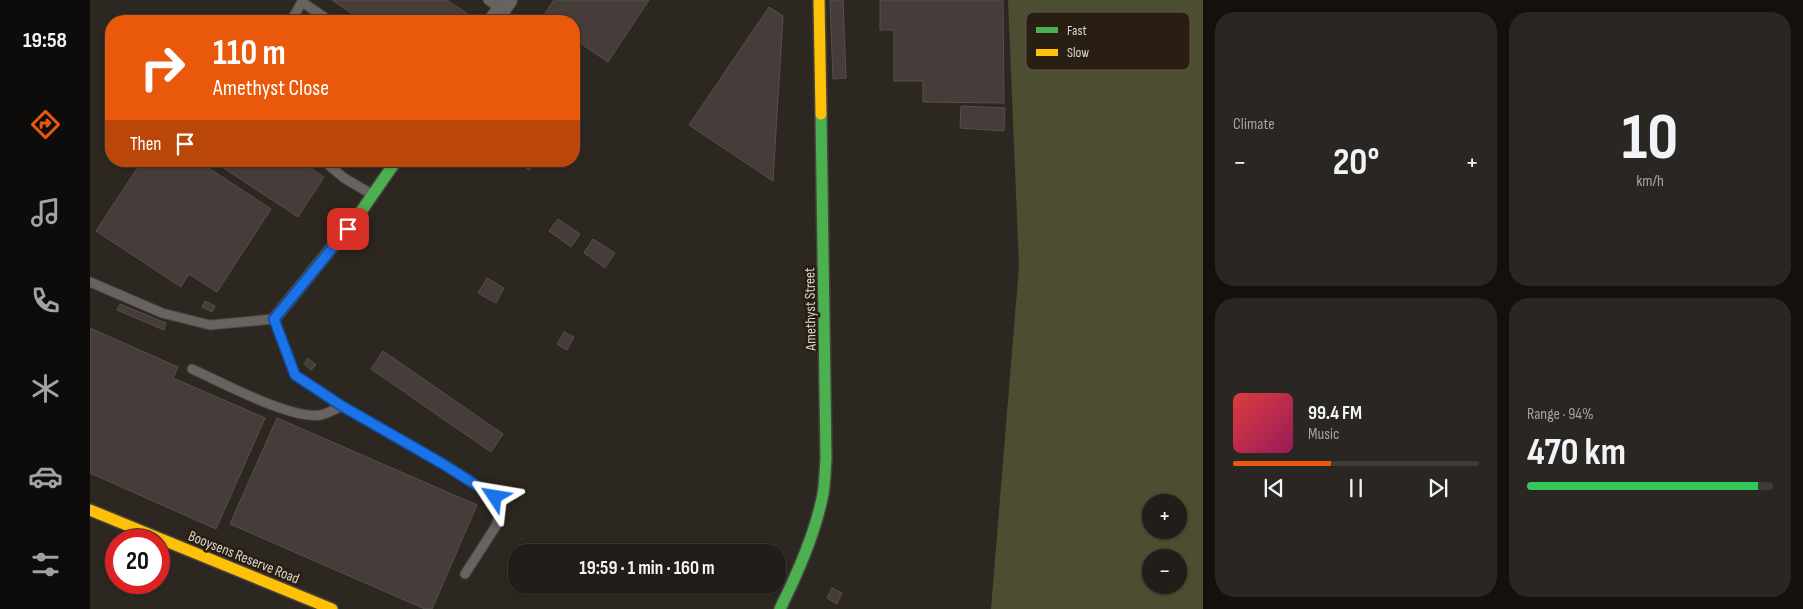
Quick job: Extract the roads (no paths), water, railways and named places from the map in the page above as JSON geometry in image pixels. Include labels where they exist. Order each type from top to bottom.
[{"type":"street","name":"Amethyst Street","points":[[780,609],[812,537],[824,492],[826,459],[819,0]]},
{"type":"street","points":[[274,319],[360,214],[392,167]]},
{"type":"street","name":"Booysens Reserve Road","points":[[90,510],[332,609]]},
{"type":"lane","points":[[294,15],[303,1],[322,15]]},
{"type":"lane","points":[[331,167],[344,178],[373,195]]},
{"type":"lane","points":[[90,282],[162,313],[210,325],[274,319],[295,375],[342,406],[443,464],[495,497],[499,515],[496,526],[465,574]]},
{"type":"lane","points":[[192,369],[277,408],[303,414],[320,415],[342,406]]}]
